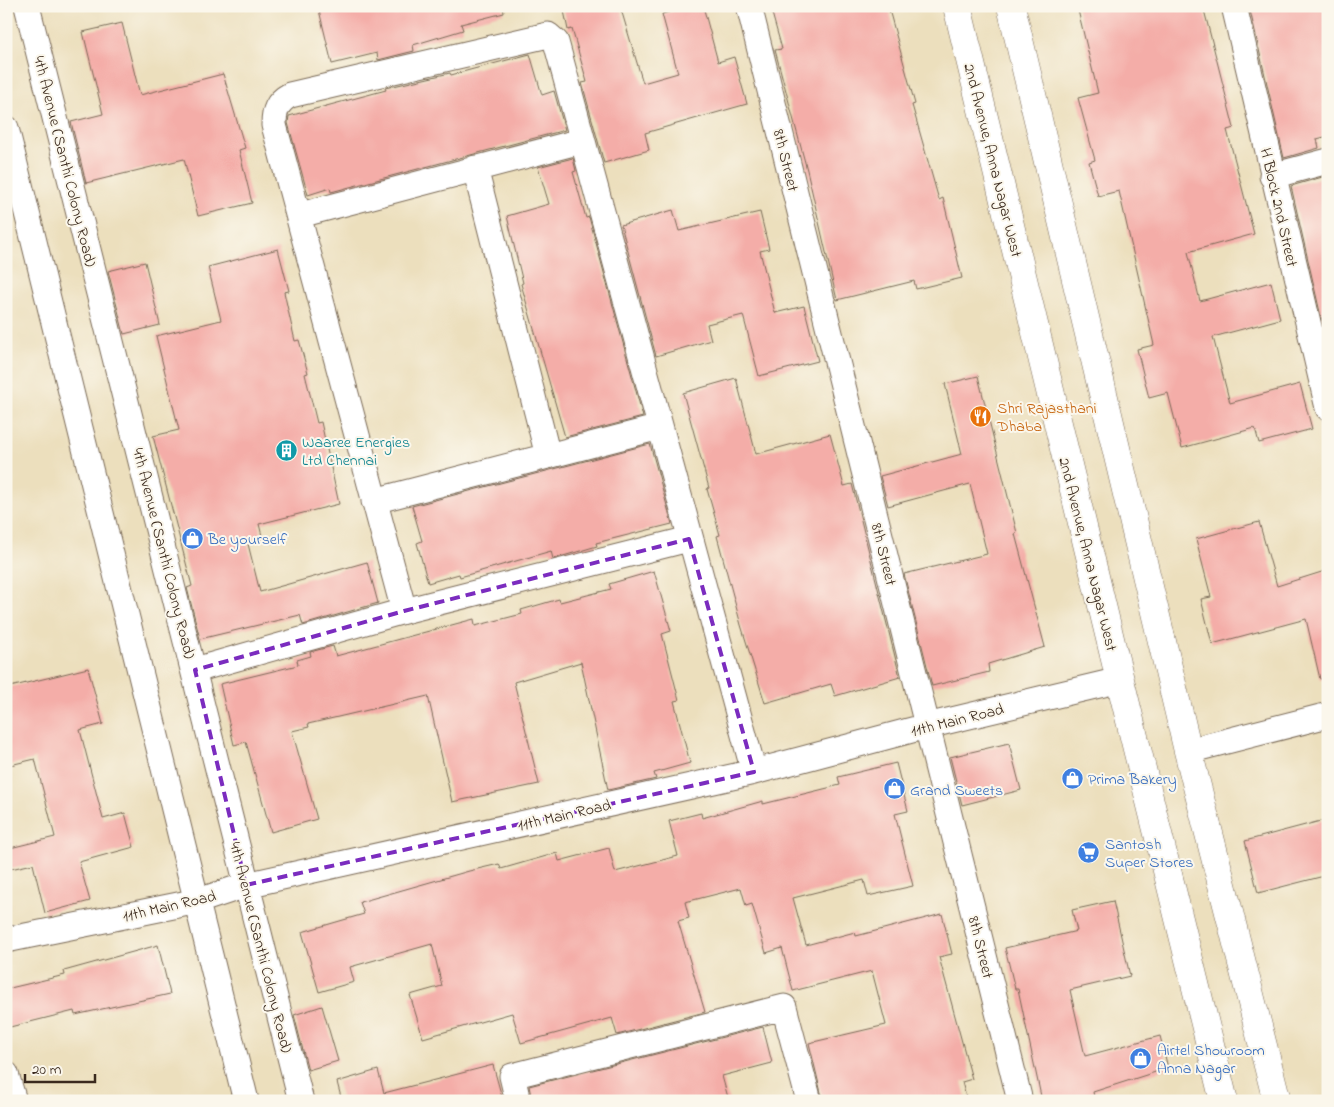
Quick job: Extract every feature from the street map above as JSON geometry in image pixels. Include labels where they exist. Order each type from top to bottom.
[{"type":"main road","name":"2nd Avenue, Anna Nagar West","points":[[957,6],[1224,1101]]},
{"type":"main road","points":[[1011,6],[1188,751],[1277,1101]]},
{"type":"street","name":"4th Avenue (Santhi Colony Road)","points":[[27,6],[195,670],[246,885],[301,1101]]},
{"type":"street","name":"8th Street","points":[[749,6],[1020,1101]]},
{"type":"street","name":"H Block 2nd Street","points":[[1234,6],[1272,176],[1328,408]]},
{"type":"street","points":[[404,611],[300,214],[274,125],[274,112],[278,104],[290,94],[548,36],[556,42],[581,141],[754,772]]},
{"type":"street","points":[[6,128],[246,1101]]},
{"type":"street","points":[[300,214],[581,141]]},
{"type":"street","points":[[1272,176],[1328,161]]},
{"type":"street","points":[[475,168],[548,456]]},
{"type":"street","points":[[374,501],[660,426]]},
{"type":"street","points":[[195,670],[404,611],[689,539]]},
{"type":"street","name":"11th Main Road","points":[[6,940],[198,901],[246,885],[754,772],[928,726],[1120,680]]},
{"type":"street","points":[[1188,751],[1328,715]]},
{"type":"street","points":[[518,1101],[512,1076],[784,1007],[810,1101]]},
{"type":"street","points":[[6,1074],[14,1101]]},
{"type":"highlighted area","points":[[689,539],[754,772],[246,885],[195,670],[404,611]]},
{"type":"building","points":[[318,6],[503,6],[504,13],[461,24],[463,30],[413,45],[414,51],[378,60],[377,53],[332,64]]},
{"type":"building","points":[[563,6],[620,6],[643,83],[678,73],[662,14],[691,6],[703,6],[718,62],[734,57],[747,104],[645,133],[649,150],[604,163],[582,83],[587,82],[572,29],[568,30]]},
{"type":"building","points":[[770,6],[888,6],[915,104],[912,105],[939,200],[943,198],[962,278],[916,289],[914,281],[837,300],[807,170],[775,50],[782,49]]},
{"type":"building","points":[[1077,6],[1203,6],[1234,128],[1227,130],[1254,234],[1188,252],[1200,301],[1271,282],[1280,319],[1213,337],[1230,403],[1300,384],[1312,429],[1259,443],[1255,428],[1182,448],[1168,393],[1149,398],[1137,349],[1154,345],[1119,191],[1098,196],[1089,162],[1095,160],[1078,98],[1098,93]]},
{"type":"building","points":[[1249,6],[1328,6],[1328,136],[1317,139],[1319,148],[1284,158]]},
{"type":"building","points":[[122,23],[140,95],[223,74],[245,148],[239,150],[252,203],[198,216],[184,159],[86,183],[71,122],[103,114],[83,32]]},
{"type":"building","points":[[530,54],[542,95],[554,91],[565,130],[331,192],[330,188],[308,195],[288,123],[289,116],[386,90],[385,88],[450,73],[451,75]]},
{"type":"building","points":[[573,158],[576,171],[573,172],[586,218],[589,217],[643,417],[565,437],[521,284],[523,283],[507,216],[549,204],[538,167]]},
{"type":"building","points":[[1326,176],[1328,320],[1322,321],[1291,186]]},
{"type":"building","points":[[673,210],[679,231],[760,212],[769,249],[760,251],[775,313],[804,306],[818,361],[759,376],[743,315],[707,324],[711,340],[656,356],[621,225]]},
{"type":"building","points":[[278,249],[289,291],[284,292],[295,341],[299,340],[308,373],[305,374],[317,423],[321,422],[339,504],[259,524],[263,540],[248,544],[260,592],[367,562],[378,603],[303,625],[300,615],[200,639],[187,588],[192,586],[153,436],[179,430],[156,336],[221,320],[208,267]]},
{"type":"building","points":[[145,262],[160,325],[124,334],[108,271]]},
{"type":"building","points":[[978,376],[1017,533],[1015,534],[1045,647],[988,664],[989,672],[932,686],[904,574],[987,554],[970,484],[888,506],[880,476],[962,454],[945,384]]},
{"type":"building","points":[[736,378],[756,454],[830,434],[844,486],[852,484],[900,677],[835,696],[831,684],[765,703],[741,625],[717,536],[720,535],[707,489],[709,488],[683,393]]},
{"type":"building","points":[[650,444],[672,524],[596,543],[597,546],[553,559],[551,551],[460,577],[459,574],[428,583],[417,543],[422,541],[412,506]]},
{"type":"building","points":[[1259,522],[1277,586],[1328,570],[1328,678],[1320,679],[1306,619],[1212,644],[1201,599],[1211,597],[1196,539]]},
{"type":"building","points":[[654,571],[671,631],[662,634],[679,700],[674,701],[690,763],[654,773],[656,779],[608,790],[581,662],[514,682],[539,784],[452,802],[428,696],[308,724],[309,727],[292,731],[317,819],[271,832],[246,742],[234,745],[220,684],[298,665],[297,660],[311,656],[310,652],[333,646],[336,656],[474,619],[475,626],[522,614],[521,610],[559,599],[560,602],[611,589],[609,584]]},
{"type":"building","points":[[88,668],[103,724],[80,730],[103,819],[125,813],[134,847],[79,862],[90,901],[45,913],[33,864],[6,870],[6,849],[55,837],[35,759],[6,766],[6,688]]},
{"type":"building","points":[[1009,743],[1021,790],[962,805],[950,757]]},
{"type":"building","points":[[896,763],[908,811],[895,814],[913,886],[868,896],[864,880],[793,898],[806,945],[855,932],[856,936],[942,914],[952,954],[939,957],[972,1079],[962,1082],[967,1101],[823,1101],[809,1043],[886,1025],[872,971],[793,991],[782,948],[766,953],[752,904],[746,906],[741,888],[685,902],[689,918],[678,921],[705,1012],[617,1035],[612,1018],[521,1043],[512,1013],[423,1038],[410,995],[442,986],[432,944],[350,967],[354,982],[319,992],[302,932],[364,914],[360,902],[469,871],[499,864],[501,869],[557,853],[559,861],[609,848],[615,872],[678,856],[669,821],[701,813],[702,818],[763,801],[763,804],[840,785],[838,777]]},
{"type":"building","points":[[1328,819],[1328,875],[1258,893],[1245,841]]},
{"type":"building","points":[[1113,901],[1130,976],[1070,990],[1085,1056],[1160,1036],[1168,1068],[1093,1092],[1095,1101],[1042,1101],[1018,989],[1015,989],[1005,948],[1077,931],[1072,910]]},
{"type":"building","points":[[158,945],[170,994],[75,1015],[74,1011],[6,1028],[6,989],[65,975],[64,971]]},
{"type":"building","points":[[322,1006],[338,1061],[308,1070],[294,1015]]},
{"type":"building","points":[[763,1027],[772,1063],[722,1076],[729,1101],[532,1101],[529,1086]]},
{"type":"building","points":[[493,1065],[503,1101],[342,1101],[337,1082],[378,1070],[384,1093]]},
{"type":"place","name":"Shri Rajasthani Dhaba","points":[[981,416]]},
{"type":"place","name":"Waaree Energies Ltd Chennai","points":[[286,450]]},
{"type":"place","name":"Be yourself","points":[[192,538]]},
{"type":"place","name":"Prima Bakery","points":[[1072,778]]},
{"type":"place","name":"Grand Sweets","points":[[894,789]]},
{"type":"place","name":"Santosh Super Stores","points":[[1089,852]]},
{"type":"place","name":"Airtel Showroom Anna Nagar","points":[[1141,1058]]}]
